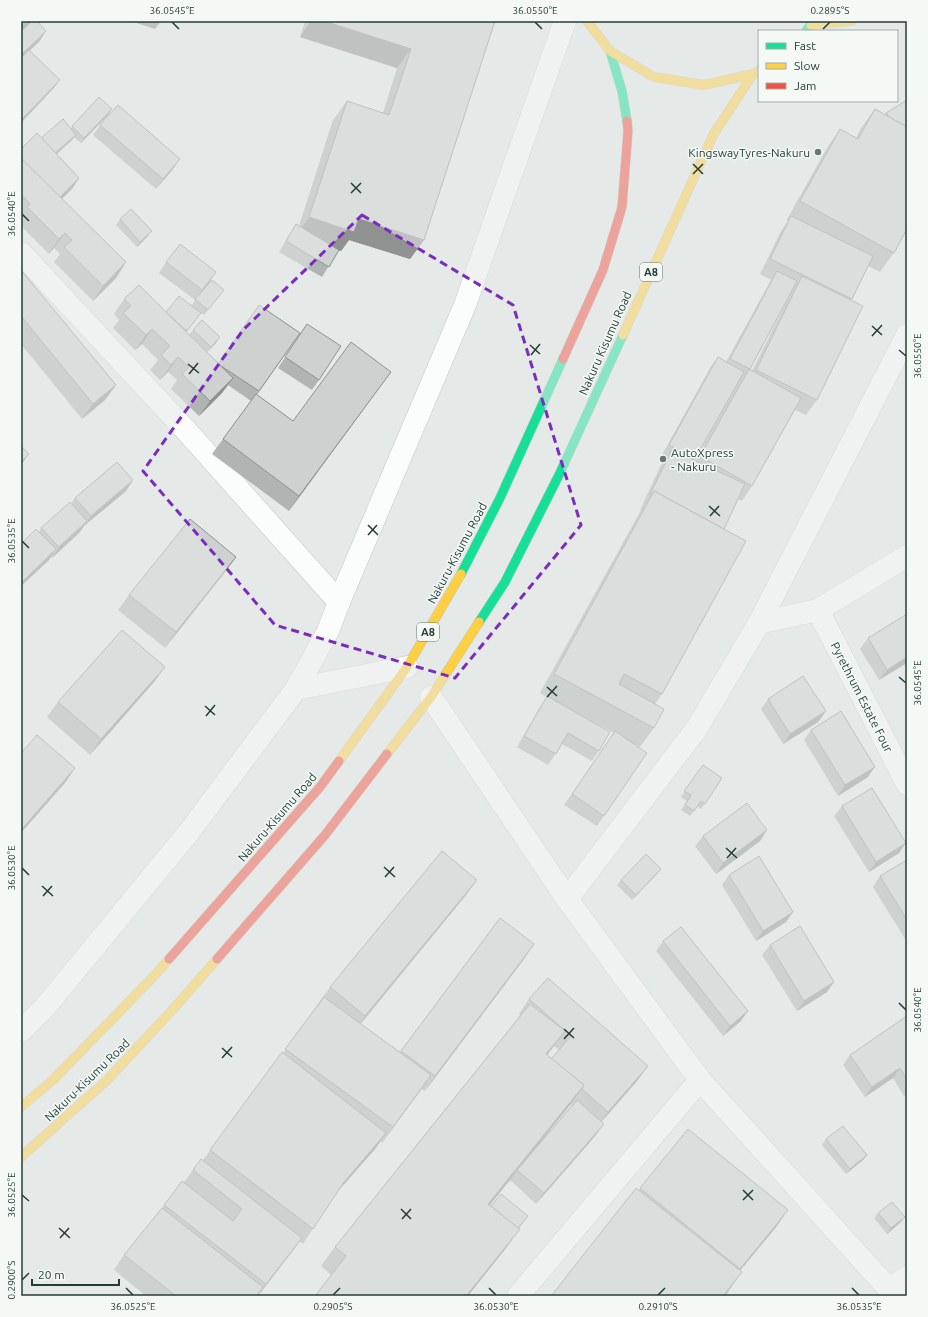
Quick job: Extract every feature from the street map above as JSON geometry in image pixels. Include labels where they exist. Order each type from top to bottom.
[{"type":"main road","name":"A8","points":[[586,21],[610,51],[654,77],[704,85],[756,72]]},
{"type":"main road","points":[[810,26],[852,21]]},
{"type":"main road","name":"Nakuru-Kisumu Road","points":[[21,1107],[53,1080],[153,977],[320,787],[407,667],[454,588],[500,498],[603,270],[622,207],[628,131],[622,91],[610,51]]},
{"type":"main road","name":"Nakuru Kisumu Road","points":[[559,475],[713,135],[756,72]]},
{"type":"main road","name":"Nakuru-Kisumu Road","points":[[21,1157],[107,1080],[176,1006],[325,835],[431,697],[504,582],[559,475]]},
{"type":"street","points":[[21,1031],[45,1007],[189,832],[296,689],[328,631],[465,305],[565,21]]},
{"type":"street","points":[[21,253],[183,427],[339,602]]},
{"type":"street","points":[[567,899],[698,728],[759,623],[907,335]]},
{"type":"street","points":[[759,623],[818,610],[907,556]]},
{"type":"street","name":"Pyrethrum Estate Four","points":[[818,610],[907,784]]},
{"type":"street","points":[[296,689],[407,667]]},
{"type":"street","points":[[431,697],[567,899],[700,1080],[897,1287]]},
{"type":"street","points":[[518,1296],[700,1080]]},
{"type":"highlighted area","points":[[362,215],[513,305],[581,525],[455,678],[275,625],[143,471],[243,330]]},
{"type":"building","points":[[21,21],[27,21],[21,25]]},
{"type":"building","points":[[32,21],[37,21],[46,31],[21,55],[21,32]]},
{"type":"building","points":[[324,21],[495,21],[424,240],[359,219],[354,232],[309,217],[347,101],[389,115],[411,49]]},
{"type":"building","points":[[29,50],[60,80],[21,120],[21,58]]},
{"type":"building","points":[[99,97],[112,109],[84,138],[72,126]]},
{"type":"building","points":[[907,100],[907,127],[889,117],[886,113]]},
{"type":"building","points":[[118,105],[180,159],[163,179],[100,125]]},
{"type":"building","points":[[875,109],[907,127],[907,229],[894,253],[800,201],[840,129],[858,139]]},
{"type":"building","points":[[63,119],[76,135],[55,153],[41,138]]},
{"type":"building","points":[[37,133],[79,178],[60,197],[21,158],[21,149]]},
{"type":"building","points":[[21,158],[126,262],[103,286],[64,247],[72,240],[65,233],[59,239],[27,207],[30,204],[21,194]]},
{"type":"building","points":[[131,209],[152,231],[140,242],[120,219]]},
{"type":"building","points":[[791,216],[873,256],[852,299],[770,259]]},
{"type":"building","points":[[296,224],[339,250],[329,267],[286,241]]},
{"type":"building","points":[[180,244],[216,272],[202,290],[166,262]]},
{"type":"building","points":[[21,270],[116,385],[93,404],[21,316]]},
{"type":"building","points":[[777,271],[797,281],[750,369],[730,359]]},
{"type":"building","points":[[802,276],[863,306],[817,400],[756,370]]},
{"type":"building","points":[[212,280],[224,290],[208,310],[195,299]]},
{"type":"building","points":[[139,285],[233,378],[210,401],[182,374],[189,367],[178,357],[171,365],[161,355],[170,346],[152,329],[146,335],[123,313],[131,306],[124,299]]},
{"type":"building","points":[[179,296],[201,313],[187,331],[166,312]]},
{"type":"building","points":[[259,305],[300,333],[259,391],[218,364]]},
{"type":"building","points":[[202,320],[220,337],[211,347],[193,330]]},
{"type":"building","points":[[307,324],[341,346],[319,380],[285,357]]},
{"type":"building","points":[[351,342],[391,372],[299,496],[223,439],[256,394],[293,421]]},
{"type":"building","points":[[718,357],[744,372],[695,459],[669,445]]},
{"type":"building","points":[[749,369],[801,398],[752,486],[700,456]]},
{"type":"building","points":[[21,446],[29,454],[21,462]]},
{"type":"building","points":[[672,450],[745,484],[724,529],[654,491],[651,495],[650,494]]},
{"type":"building","points":[[117,462],[133,480],[91,516],[75,498]]},
{"type":"building","points":[[654,491],[746,541],[662,694],[624,674],[619,684],[664,709],[654,728],[554,674]]},
{"type":"building","points":[[70,502],[87,521],[59,547],[41,528]]},
{"type":"building","points":[[190,519],[236,557],[176,632],[129,595]]},
{"type":"building","points":[[36,529],[56,549],[21,583],[21,544]]},
{"type":"building","points":[[907,614],[907,657],[887,670],[868,638]]},
{"type":"building","points":[[122,630],[165,667],[101,739],[58,702]]},
{"type":"building","points":[[803,676],[826,711],[790,734],[768,699]]},
{"type":"building","points":[[547,696],[610,732],[599,751],[568,733],[556,754],[524,736]]},
{"type":"building","points":[[841,711],[875,767],[845,785],[811,730]]},
{"type":"building","points":[[615,731],[647,753],[604,816],[572,794]]},
{"type":"building","points":[[37,735],[75,768],[21,830],[21,753]]},
{"type":"building","points":[[703,765],[722,778],[705,804],[701,801],[694,811],[685,805],[691,795],[684,791]]},
{"type":"building","points":[[872,788],[906,843],[876,862],[842,806]]},
{"type":"building","points":[[747,803],[767,830],[723,863],[703,836]]},
{"type":"building","points":[[442,851],[477,880],[365,1016],[330,987]]},
{"type":"building","points":[[646,854],[661,869],[636,895],[621,880]]},
{"type":"building","points":[[759,856],[793,912],[763,931],[729,875]]},
{"type":"building","points":[[907,860],[907,920],[880,876]]},
{"type":"building","points":[[500,918],[534,944],[435,1076],[401,1051]]},
{"type":"building","points":[[800,926],[834,982],[804,1001],[770,945]]},
{"type":"building","points":[[681,927],[748,1011],[730,1026],[663,941]]},
{"type":"building","points":[[548,978],[648,1066],[608,1112],[582,1089],[584,1085],[551,1059],[571,1036],[529,999]]},
{"type":"building","points":[[324,997],[431,1075],[393,1127],[285,1049]]},
{"type":"building","points":[[530,1004],[565,1031],[546,1054],[584,1085],[488,1204],[520,1229],[466,1296],[315,1296],[346,1256],[335,1247]]},
{"type":"building","points":[[907,1016],[907,1079],[900,1068],[872,1087],[850,1055]]},
{"type":"building","points":[[282,1052],[386,1133],[344,1182],[313,1229],[210,1150]]},
{"type":"building","points":[[577,1100],[604,1124],[544,1193],[517,1170]]},
{"type":"building","points":[[843,1126],[867,1155],[850,1169],[826,1139]]},
{"type":"building","points":[[688,1129],[788,1210],[740,1269],[640,1188]]},
{"type":"building","points":[[201,1159],[302,1238],[266,1284],[164,1205],[182,1181],[233,1221],[242,1209],[193,1170]]},
{"type":"building","points":[[636,1188],[742,1272],[723,1296],[551,1296]]},
{"type":"building","points":[[501,1194],[528,1216],[518,1228],[491,1206]]},
{"type":"building","points":[[892,1202],[905,1217],[891,1228],[878,1213]]},
{"type":"building","points":[[162,1208],[263,1287],[256,1296],[176,1296],[124,1255]]},
{"type":"traffic: fast","points":[[807,30],[813,21]]},
{"type":"traffic: fast","points":[[610,51],[622,91],[627,121]]},
{"type":"traffic: fast","points":[[479,622],[505,582],[559,475],[623,335]]},
{"type":"traffic: fast","points":[[461,574],[500,498],[563,359]]},
{"type":"traffic: slow","points":[[587,21],[610,51],[654,77],[704,85],[753,74],[758,72]]},
{"type":"traffic: slow","points":[[811,25],[852,21]]},
{"type":"traffic: slow","points":[[623,335],[713,135],[753,74]]},
{"type":"traffic: slow","points":[[339,761],[407,667],[461,574]]},
{"type":"traffic: slow","points":[[387,754],[431,697],[479,622]]},
{"type":"traffic: slow","points":[[21,1107],[53,1080],[169,959]]},
{"type":"traffic: slow","points":[[21,1157],[107,1080],[176,1006],[217,959]]},
{"type":"traffic: jam","points":[[563,359],[603,270],[622,207],[628,131],[627,121]]},
{"type":"traffic: jam","points":[[217,959],[325,835],[387,754]]},
{"type":"traffic: jam","points":[[169,959],[320,787],[339,761]]},
{"type":"place","name":"KingswayTyres-Nakuru","points":[[818,152]]},
{"type":"place","name":"AutoXpress - Nakuru","points":[[663,459]]}]
